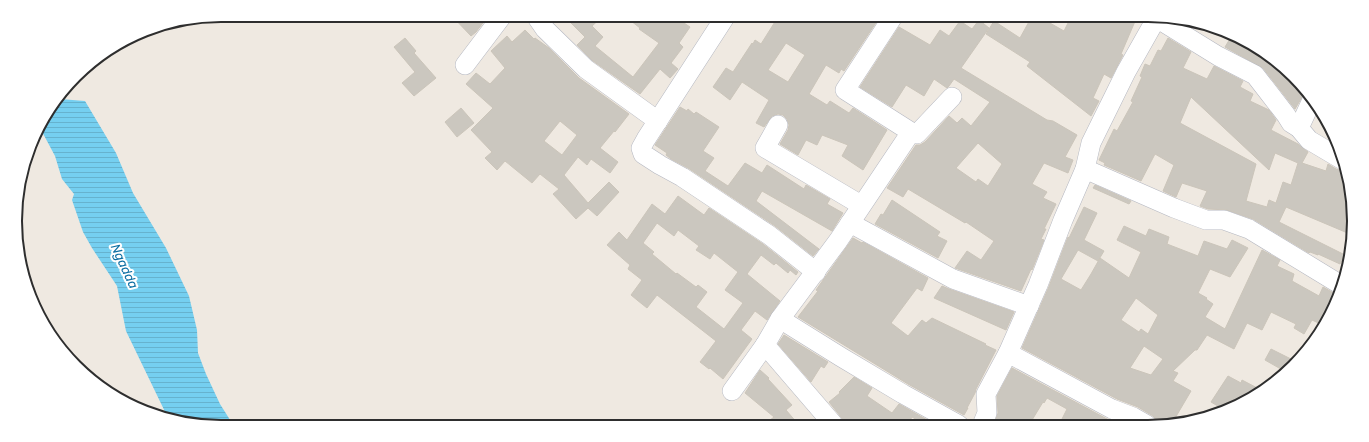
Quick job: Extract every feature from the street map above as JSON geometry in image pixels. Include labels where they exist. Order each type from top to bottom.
[{"type":"street","points":[[465,65],[497,22]]},
{"type":"street","points":[[540,22],[545,29],[586,69],[658,120]]},
{"type":"street","points":[[722,22],[646,139],[641,148],[643,154],[769,235],[816,272]]},
{"type":"street","points":[[889,22],[846,90],[911,132],[917,134],[952,97]]},
{"type":"street","points":[[984,420],[987,413],[986,394],[1008,353],[1029,306],[1085,169],[1090,144],[1126,72],[1155,22]]},
{"type":"street","points":[[1162,22],[1218,56],[1255,75],[1286,114],[1291,123],[1299,128],[1309,140],[1335,155]]},
{"type":"street","points":[[1299,128],[1310,105]]},
{"type":"street","points":[[778,125],[765,148],[861,205]]},
{"type":"street","points":[[732,391],[765,345],[780,318],[816,272],[911,132]]},
{"type":"street","points":[[1085,169],[1174,208],[1206,220],[1224,220],[1248,229],[1337,282]]},
{"type":"street","points":[[850,223],[953,279],[1029,306]]},
{"type":"street","points":[[780,318],[841,357],[950,420]]},
{"type":"street","points":[[765,345],[830,420]]},
{"type":"street","points":[[1008,353],[1112,409],[1138,420]]},
{"type":"water","name":"Ngadda","points":[[64,99],[85,101],[116,153],[133,193],[166,248],[189,296],[197,330],[198,353],[220,404],[230,420],[208,420],[165,412],[126,331],[117,286],[83,232],[72,200],[74,194],[62,179],[55,156],[43,133],[49,121]]},
{"type":"building","points":[[458,22],[484,22],[471,36]]},
{"type":"building","points":[[570,22],[596,22],[592,26],[603,37],[595,46],[633,77],[659,43],[639,29],[640,28],[632,22],[682,22],[690,27],[679,43],[683,47],[671,63],[678,69],[670,78],[660,69],[640,94],[593,61],[577,45],[585,37]]},
{"type":"building","points":[[775,22],[876,22],[844,71],[841,69],[839,73],[826,65],[809,94],[827,105],[830,101],[849,113],[853,108],[887,130],[863,170],[842,156],[848,145],[822,135],[817,145],[806,140],[798,155],[780,144],[788,130],[789,125],[787,119],[783,115],[778,114],[772,116],[764,127],[756,123],[769,100],[742,82],[730,100],[713,87],[726,68],[733,72],[755,40],[761,44]],"holes":[[[786,43],[805,55],[788,82],[768,70]]]},
{"type":"building","points":[[959,22],[972,29],[977,22],[982,22],[989,28],[961,68],[1047,120],[1053,121],[1077,135],[1065,157],[1073,160],[1068,173],[1044,163],[1032,184],[1047,192],[1043,198],[1056,204],[1044,229],[1046,229],[1041,239],[1044,240],[1032,270],[1031,269],[1021,291],[955,268],[967,251],[981,260],[994,241],[966,222],[965,223],[908,189],[903,197],[887,188],[916,145],[920,145],[925,142],[949,116],[957,123],[962,118],[971,126],[990,102],[954,79],[947,88],[934,79],[924,96],[906,85],[892,107],[860,87],[899,27],[930,45],[940,30],[949,36]],"holes":[[[978,143],[1002,164],[988,186],[978,179],[976,182],[956,168]]]},
{"type":"building","points":[[993,22],[996,22],[1020,38],[1029,22],[1048,22],[1064,31],[1068,22],[1135,22],[1121,54],[1123,55],[1111,78],[1104,74],[1093,98],[1099,101],[1091,116],[1027,66],[1030,62],[986,34]]},
{"type":"building","points":[[525,30],[534,39],[535,38],[549,48],[579,78],[629,114],[600,148],[618,162],[610,173],[591,159],[587,165],[578,157],[564,175],[588,203],[609,182],[619,192],[597,216],[588,208],[576,219],[553,194],[559,189],[540,174],[532,183],[505,161],[497,170],[485,158],[492,152],[471,130],[493,108],[466,84],[476,73],[490,84],[505,68],[491,51],[507,36],[512,42]],"holes":[[[560,121],[577,135],[562,155],[544,141]]]},
{"type":"building","points":[[405,38],[416,51],[414,53],[436,78],[414,96],[402,83],[415,72],[394,47]]},
{"type":"building","points":[[1168,38],[1191,52],[1183,68],[1207,79],[1214,66],[1243,81],[1240,87],[1253,94],[1250,101],[1269,110],[1276,120],[1271,130],[1298,144],[1308,152],[1302,163],[1326,171],[1328,164],[1340,170],[1347,208],[1347,233],[1286,207],[1279,222],[1344,254],[1340,264],[1318,254],[1309,253],[1253,219],[1227,210],[1208,209],[1200,206],[1207,191],[1182,183],[1176,197],[1163,191],[1174,165],[1155,154],[1141,181],[1104,165],[1105,163],[1099,160],[1114,129],[1117,131],[1133,102],[1131,101],[1142,77],[1140,76],[1145,64],[1150,66],[1158,50],[1161,51]],"holes":[[[1191,97],[1269,170],[1275,153],[1298,163],[1291,185],[1283,182],[1276,203],[1269,200],[1267,207],[1246,201],[1256,164],[1180,123]]]},
{"type":"building","points":[[1229,40],[1248,49],[1279,71],[1303,96],[1295,109],[1263,68],[1225,47]]},
{"type":"building","points":[[680,107],[687,111],[688,109],[694,114],[696,112],[719,127],[703,151],[714,158],[705,171],[728,186],[745,163],[762,173],[767,165],[804,189],[806,185],[830,199],[827,204],[843,213],[832,231],[762,191],[756,201],[819,249],[813,256],[775,226],[688,168],[671,159],[666,155],[667,153],[655,145]]},
{"type":"building","points":[[461,108],[474,123],[457,137],[445,122]]},
{"type":"building","points":[[1095,185],[1131,201],[1129,204],[1093,188]]},
{"type":"building","points":[[678,196],[704,215],[709,208],[763,244],[798,272],[796,275],[790,270],[788,273],[776,263],[774,265],[761,255],[747,274],[780,301],[767,320],[755,311],[741,330],[752,339],[723,379],[700,362],[716,341],[657,295],[647,308],[631,295],[642,280],[628,269],[630,265],[607,245],[619,232],[627,240],[652,204],[665,214]],"holes":[[[657,223],[674,236],[678,230],[699,246],[696,250],[710,259],[714,253],[738,272],[725,290],[743,303],[724,329],[696,307],[707,292],[698,285],[696,287],[677,273],[676,274],[652,254],[654,252],[643,243]]]},
{"type":"building","points":[[892,200],[940,232],[937,236],[947,241],[938,258],[875,224],[881,214],[883,215]]},
{"type":"building","points":[[1084,207],[1097,213],[1084,240],[1104,251],[1098,261],[1078,250],[1061,279],[1081,290],[1100,258],[1129,278],[1141,252],[1117,240],[1124,226],[1146,236],[1149,229],[1169,237],[1167,244],[1198,256],[1204,241],[1227,249],[1232,240],[1248,248],[1230,277],[1210,269],[1198,293],[1207,298],[1206,299],[1213,304],[1205,317],[1225,329],[1262,250],[1280,260],[1277,266],[1294,274],[1292,281],[1319,296],[1323,287],[1333,293],[1318,323],[1312,320],[1304,334],[1294,328],[1296,324],[1271,312],[1262,330],[1247,323],[1234,349],[1207,335],[1197,350],[1195,350],[1173,371],[1178,373],[1173,381],[1191,391],[1175,418],[1156,420],[1153,416],[1138,407],[1117,399],[1022,348],[1048,289],[1068,237],[1069,238]],"holes":[[[1136,298],[1158,315],[1148,334],[1141,329],[1139,332],[1121,320]],[[1144,346],[1163,359],[1151,375],[1130,368]]]},
{"type":"building","points":[[853,238],[928,278],[922,291],[917,288],[891,323],[908,336],[922,320],[926,323],[932,318],[996,350],[964,415],[908,384],[798,317],[818,291],[816,290]]},
{"type":"building","points":[[942,286],[1014,312],[1006,330],[934,298]]},
{"type":"building","points":[[784,335],[828,362],[824,368],[821,366],[811,382],[778,344]]},
{"type":"building","points":[[1271,349],[1291,359],[1281,369],[1265,360]]},
{"type":"building","points":[[1012,368],[1110,420],[1062,420],[1067,409],[1047,398],[1032,420],[996,420],[998,413],[997,396]]},
{"type":"building","points":[[760,370],[769,378],[768,379],[792,405],[786,410],[795,420],[770,420],[774,417],[745,393]]},
{"type":"building","points":[[1228,376],[1241,383],[1242,380],[1256,388],[1219,407],[1211,402]]},
{"type":"building","points":[[854,377],[872,388],[867,396],[892,413],[899,404],[927,420],[917,420],[912,417],[910,420],[843,420],[829,402],[840,393],[839,392]]}]
